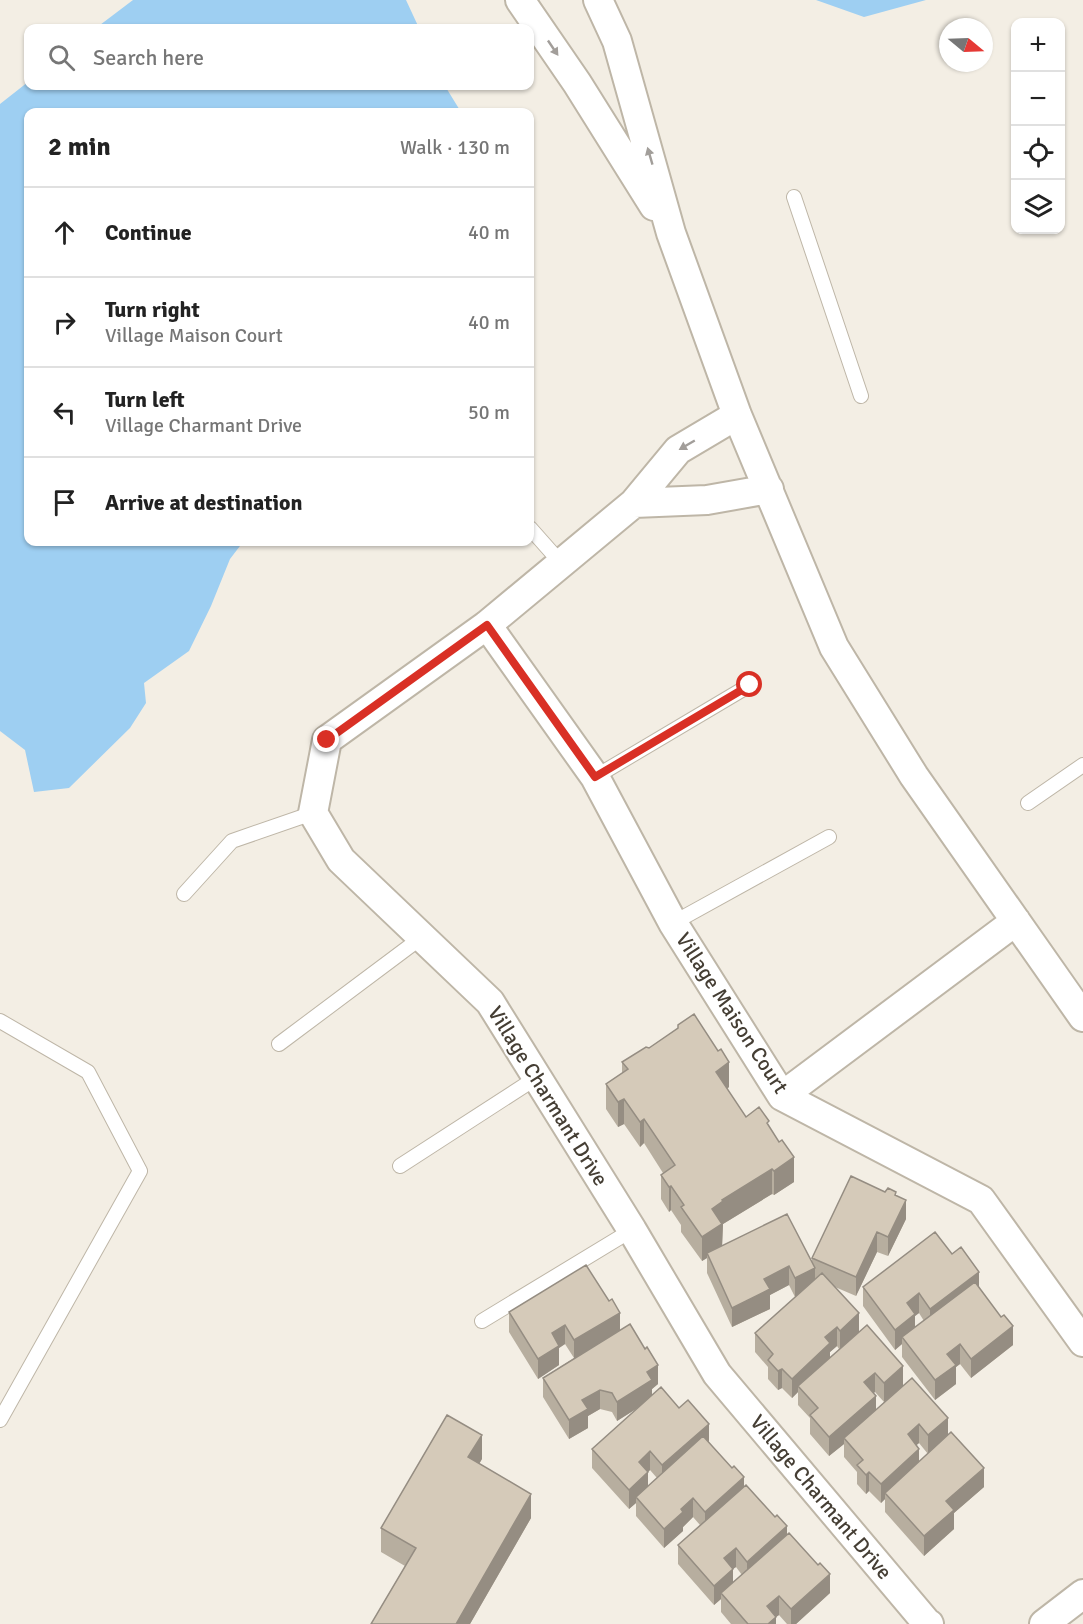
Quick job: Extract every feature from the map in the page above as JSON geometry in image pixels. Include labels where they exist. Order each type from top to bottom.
[{"type":"street","points":[[520,0],[576,83],[671,233]]},
{"type":"street","points":[[598,0],[618,41],[671,233],[737,415],[834,647],[914,777],[1083,1017]]},
{"type":"street","points":[[313,813],[327,740],[487,625],[634,503],[678,450],[737,415]]},
{"type":"street","points":[[634,503],[707,500],[769,489]]},
{"type":"street","name":"Village Maison Court","points":[[487,625],[595,777],[673,923],[782,1096],[981,1200],[1083,1342]]},
{"type":"street","name":"Village Charmant Drive","points":[[313,813],[341,860],[490,1002],[632,1230],[717,1374],[929,1624]]},
{"type":"street","points":[[782,1096],[1016,921]]},
{"type":"street","points":[[1044,1624],[1083,1594]]},
{"type":"lane","points":[[794,197],[861,396]]},
{"type":"lane","points":[[534,533],[561,563]]},
{"type":"lane","points":[[595,777],[750,685]]},
{"type":"lane","points":[[1028,803],[1083,765]]},
{"type":"lane","points":[[184,894],[232,841],[313,813]]},
{"type":"lane","points":[[673,923],[829,837]]},
{"type":"lane","points":[[279,1044],[422,937]]},
{"type":"lane","points":[[0,1021],[88,1072],[140,1171],[0,1420]]},
{"type":"lane","points":[[400,1166],[536,1078]]},
{"type":"lane","points":[[482,1321],[632,1230]]},
{"type":"water","points":[[133,0],[406,0],[417,24],[101,24]]},
{"type":"water","points":[[816,0],[926,0],[864,17]]},
{"type":"water","points":[[24,85],[24,90],[447,90],[459,108],[24,108],[24,546],[240,546],[230,559],[189,651],[144,683],[146,703],[130,728],[69,788],[34,792],[25,750],[0,731],[0,104]]},
{"type":"building","points":[[694,1014],[718,1051],[721,1049],[729,1062],[716,1072],[746,1117],[759,1107],[779,1142],[782,1140],[794,1157],[722,1200],[712,1209],[722,1224],[702,1237],[681,1207],[684,1205],[661,1175],[675,1165],[644,1119],[640,1122],[624,1099],[618,1102],[606,1084],[628,1069],[622,1062],[646,1047],[649,1048]]},
{"type":"building","points":[[851,1176],[885,1192],[888,1188],[896,1192],[895,1195],[906,1200],[888,1237],[877,1232],[856,1277],[812,1258]]},
{"type":"building","points":[[787,1214],[815,1268],[795,1278],[789,1266],[764,1279],[770,1289],[732,1308],[707,1253]]},
{"type":"building","points":[[935,1232],[952,1254],[961,1247],[979,1272],[930,1309],[919,1293],[907,1303],[915,1314],[895,1330],[863,1287]]},
{"type":"building","points":[[586,1265],[609,1301],[612,1299],[620,1313],[574,1340],[565,1325],[552,1333],[559,1346],[538,1359],[509,1312]]},
{"type":"building","points":[[822,1273],[859,1313],[840,1331],[837,1327],[825,1337],[830,1343],[792,1379],[782,1369],[778,1371],[768,1360],[773,1354],[755,1333]]},
{"type":"building","points":[[975,1282],[1001,1317],[1004,1315],[1013,1326],[971,1359],[960,1344],[947,1354],[956,1365],[935,1380],[902,1337]]},
{"type":"building","points":[[630,1324],[658,1365],[647,1372],[652,1380],[617,1402],[612,1393],[600,1390],[582,1400],[588,1409],[569,1420],[543,1378]]},
{"type":"building","points":[[867,1325],[903,1366],[884,1383],[875,1373],[864,1382],[876,1396],[829,1437],[810,1415],[818,1408],[798,1386]]},
{"type":"building","points":[[912,1378],[948,1418],[928,1435],[919,1424],[908,1434],[919,1449],[881,1484],[869,1472],[866,1475],[857,1465],[863,1460],[844,1438]]},
{"type":"building","points":[[661,1387],[679,1408],[688,1400],[709,1424],[662,1465],[650,1451],[639,1462],[648,1472],[629,1490],[592,1449]]},
{"type":"building","points":[[447,1415],[482,1435],[468,1457],[531,1494],[456,1624],[371,1624],[416,1548],[381,1528]]},
{"type":"building","points":[[951,1432],[984,1468],[946,1501],[954,1510],[924,1536],[885,1493]]},
{"type":"building","points":[[703,1436],[732,1468],[734,1466],[744,1477],[705,1512],[693,1498],[681,1509],[683,1512],[664,1529],[636,1497]]},
{"type":"building","points":[[746,1485],[775,1517],[777,1515],[787,1526],[747,1562],[736,1548],[724,1558],[733,1569],[714,1586],[678,1545]]},
{"type":"building","points":[[789,1533],[818,1565],[820,1563],[830,1574],[791,1609],[779,1596],[767,1606],[776,1617],[768,1624],[748,1624],[721,1593]]},
{"type":"route","points":[[327,740],[487,625],[595,777],[750,685]]}]
